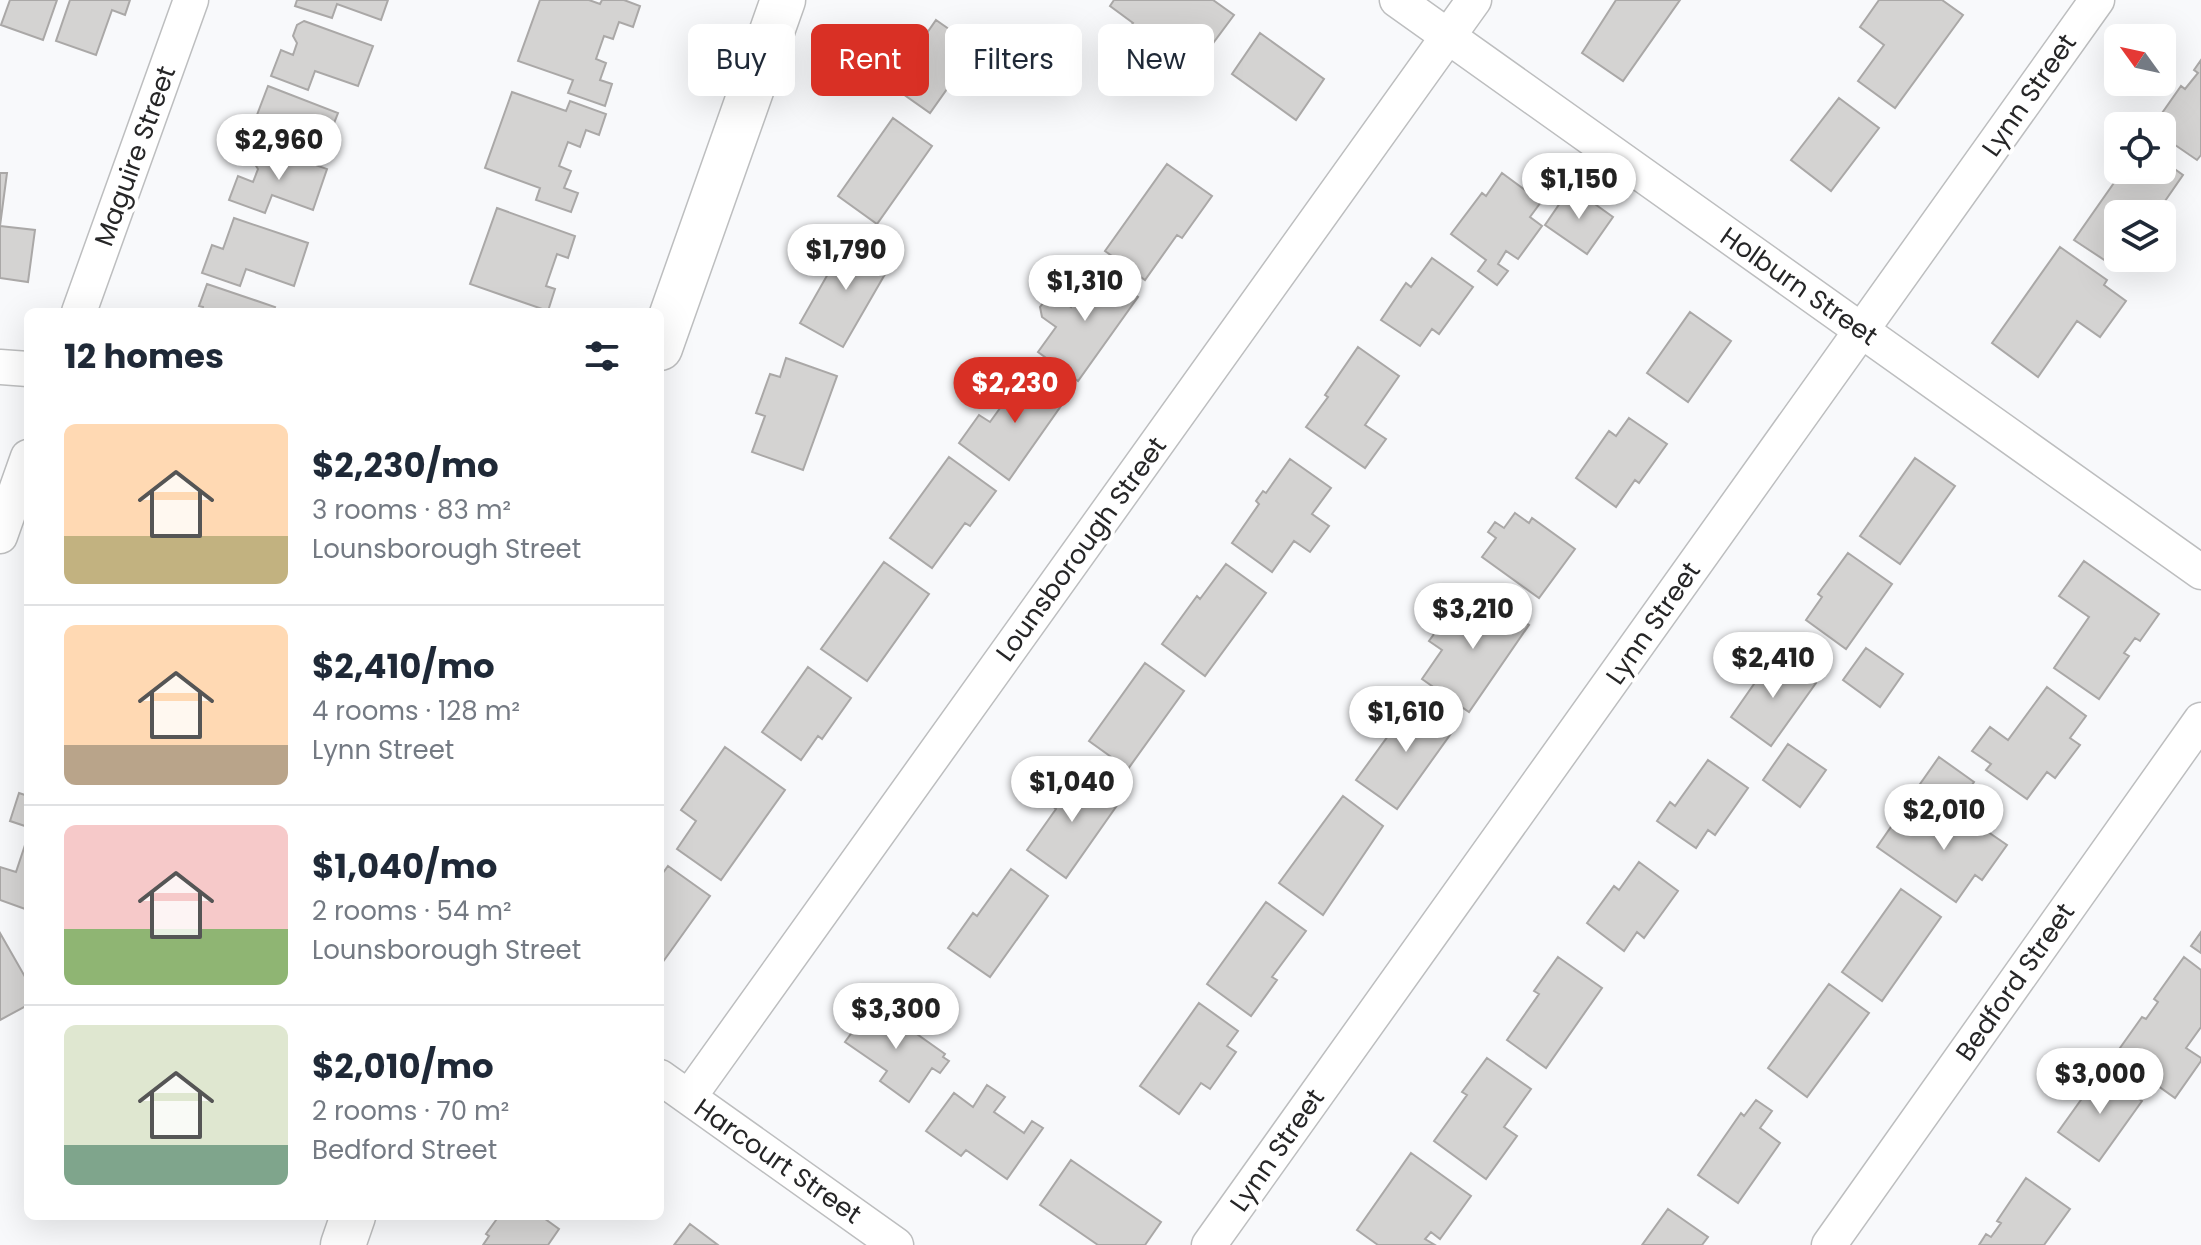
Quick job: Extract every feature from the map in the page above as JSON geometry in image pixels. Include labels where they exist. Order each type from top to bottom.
[{"type":"main road","points":[[664,337],[783,0]]},
{"type":"main road","points":[[343,1245],[352,1220]]},
{"type":"street","name":"Maguire Street","points":[[80,308],[191,0]]},
{"type":"street","name":"Holburn Street","points":[[1397,0],[2201,572]]},
{"type":"street","name":"Lounsborough Street","points":[[689,1097],[1474,0]]},
{"type":"street","name":"Lynn Street","points":[[1209,1245],[2097,0]]},
{"type":"street","points":[[0,367],[24,369]]},
{"type":"street","points":[[0,536],[24,468]]},
{"type":"street","name":"Bedford Street","points":[[1829,1245],[2201,720]]},
{"type":"street","name":"Harcourt Street","points":[[664,1080],[896,1245]]},
{"type":"building","points":[[10,0],[57,0],[43,40],[1,25]]},
{"type":"building","points":[[70,0],[130,0],[125,15],[112,10],[96,55],[56,41]]},
{"type":"building","points":[[297,0],[388,0],[381,20],[337,4],[332,18],[295,6]]},
{"type":"building","points":[[540,0],[589,0],[600,4],[602,0],[624,0],[640,6],[633,27],[619,22],[613,39],[604,36],[596,59],[606,63],[600,80],[612,84],[605,106],[568,93],[573,80],[518,61]]},
{"type":"building","points":[[1114,0],[1213,0],[1234,15],[1214,42],[1214,24],[1132,24],[1110,6]]},
{"type":"building","points":[[1616,0],[1680,0],[1623,81],[1582,53]]},
{"type":"building","points":[[1879,0],[1942,0],[1963,15],[1895,108],[1858,81],[1884,45],[1860,27]]},
{"type":"building","points":[[936,20],[945,26],[945,92],[930,113],[906,96],[929,96],[929,30]]},
{"type":"building","points":[[304,21],[373,46],[358,86],[315,71],[308,90],[271,76],[281,50],[293,55],[297,43],[293,36],[297,25]]},
{"type":"building","points":[[1260,33],[1324,79],[1296,120],[1232,74]]},
{"type":"building","points":[[2201,60],[2201,155],[2197,160],[2176,146],[2176,112],[2163,112],[2181,86],[2185,89],[2198,73],[2194,70]]},
{"type":"building","points":[[268,86],[338,113],[322,154],[252,128]]},
{"type":"building","points":[[512,92],[566,111],[570,101],[606,114],[599,135],[586,130],[580,147],[568,142],[559,166],[571,171],[564,188],[578,193],[571,212],[536,200],[540,188],[485,168]]},
{"type":"building","points":[[1839,98],[1879,128],[1831,191],[1791,160]]},
{"type":"building","points":[[893,118],[932,146],[877,224],[838,196]]},
{"type":"building","points":[[265,147],[327,169],[313,210],[272,195],[265,213],[229,200],[238,176],[253,182],[258,169],[253,161],[257,150]]},
{"type":"building","points":[[1167,164],[1212,196],[1182,238],[1177,235],[1145,280],[1105,251]]},
{"type":"building","points":[[2176,170],[2183,175],[2166,200],[2104,200],[2104,260],[2074,240],[2113,184],[2176,184]]},
{"type":"building","points":[[0,173],[7,173],[0,226]]},
{"type":"building","points":[[1502,173],[1541,202],[1530,217],[1542,226],[1518,259],[1506,251],[1498,264],[1508,271],[1497,285],[1478,271],[1486,260],[1451,234],[1482,193],[1486,196]]},
{"type":"building","points":[[1571,187],[1613,217],[1587,254],[1545,225]]},
{"type":"building","points":[[497,208],[575,236],[568,258],[557,254],[546,286],[555,289],[549,308],[539,308],[470,284]]},
{"type":"building","points":[[234,218],[308,243],[294,286],[246,269],[240,286],[202,273],[212,245],[223,249]]},
{"type":"building","points":[[0,226],[35,230],[28,282],[0,278]]},
{"type":"building","points":[[849,237],[892,262],[843,347],[800,323]]},
{"type":"building","points":[[2060,247],[2107,280],[2104,285],[2126,301],[2100,337],[2077,321],[2038,377],[1992,343]]},
{"type":"building","points":[[1432,258],[1473,287],[1439,334],[1432,329],[1420,346],[1381,320],[1406,283],[1411,287]]},
{"type":"building","points":[[1099,268],[1138,297],[1078,381],[1038,352],[1056,327],[1042,317],[1040,307],[1047,298],[1057,296],[1071,307]]},
{"type":"building","points":[[207,284],[275,307],[203,308],[199,306]]},
{"type":"building","points":[[1690,312],[1731,341],[1688,402],[1647,373]]},
{"type":"building","points":[[1358,347],[1399,376],[1365,425],[1386,439],[1365,468],[1306,427]]},
{"type":"building","points":[[786,358],[837,376],[803,470],[752,452],[765,416],[756,413],[770,374],[780,377]]},
{"type":"building","points":[[1029,368],[1068,396],[1009,480],[959,443],[979,415],[990,422]]},
{"type":"building","points":[[1629,418],[1667,444],[1639,483],[1635,480],[1616,507],[1576,478],[1609,431],[1616,436]]},
{"type":"building","points":[[949,457],[996,491],[970,526],[965,523],[932,568],[890,538]]},
{"type":"building","points":[[1915,458],[1955,486],[1900,564],[1860,536]]},
{"type":"building","points":[[1290,459],[1331,488],[1312,514],[1329,526],[1310,552],[1294,541],[1272,572],[1232,543],[1259,504],[1256,501],[1263,491],[1266,493]]},
{"type":"building","points":[[1515,513],[1529,523],[1532,518],[1575,549],[1539,598],[1482,557],[1496,538],[1488,532],[1495,522],[1504,528]]},
{"type":"building","points":[[1848,553],[1892,584],[1846,649],[1806,620],[1822,597],[1818,594]]},
{"type":"building","points":[[2084,561],[2159,614],[2140,641],[2135,638],[2124,653],[2129,656],[2099,699],[2054,668],[2089,617],[2059,596]]},
{"type":"building","points":[[884,562],[929,594],[867,681],[821,649]]},
{"type":"building","points":[[1226,564],[1266,593],[1205,676],[1162,644],[1197,596],[1200,599]]},
{"type":"building","points":[[1483,593],[1529,625],[1469,712],[1422,679],[1442,650],[1429,641],[1447,616],[1460,625]]},
{"type":"building","points":[[1866,648],[1903,674],[1880,707],[1843,680]]},
{"type":"building","points":[[1775,654],[1816,683],[1771,746],[1731,717]]},
{"type":"building","points":[[1145,663],[1184,691],[1128,769],[1089,741]]},
{"type":"building","points":[[808,667],[851,698],[822,739],[818,736],[801,760],[762,732]]},
{"type":"building","points":[[2047,687],[2086,716],[2070,738],[2080,745],[2055,778],[2047,772],[2027,799],[1986,770],[1991,764],[1972,751],[1990,727],[2008,740]]},
{"type":"building","points":[[1415,699],[1455,728],[1397,809],[1356,780]]},
{"type":"building","points":[[1788,744],[1826,770],[1800,807],[1763,780]]},
{"type":"building","points":[[725,747],[785,790],[721,880],[677,849],[696,821],[681,810]]},
{"type":"building","points":[[1939,757],[1974,782],[1948,819],[1913,794]]},
{"type":"building","points":[[1708,760],[1748,788],[1715,835],[1708,830],[1696,848],[1657,821],[1670,802],[1675,806]]},
{"type":"building","points":[[1070,770],[1118,804],[1066,878],[1027,850],[1056,809],[1047,802]]},
{"type":"building","points":[[19,793],[24,795],[24,826],[10,821]]},
{"type":"building","points":[[1343,796],[1383,826],[1323,915],[1279,883]]},
{"type":"building","points":[[1959,812],[2007,845],[1982,880],[1975,875],[1956,902],[1877,847],[1900,814],[1921,828],[1925,822],[1942,835]]},
{"type":"building","points":[[24,848],[24,909],[0,900],[0,867],[16,872]]},
{"type":"building","points":[[1639,862],[1678,891],[1644,938],[1637,932],[1624,951],[1587,923],[1614,886],[1619,890]]},
{"type":"building","points":[[668,866],[710,896],[664,960],[664,872]]},
{"type":"building","points":[[1011,869],[1048,896],[990,977],[948,948],[973,913],[977,916]]},
{"type":"building","points":[[1901,889],[1941,917],[1882,1001],[1842,972]]},
{"type":"building","points":[[1266,902],[1306,931],[1272,977],[1277,980],[1251,1016],[1207,984]]},
{"type":"building","points":[[2201,932],[2201,953],[2191,946]]},
{"type":"building","points":[[0,933],[24,975],[24,1007],[0,1020]]},
{"type":"building","points":[[1558,957],[1602,988],[1546,1068],[1507,1040],[1539,994],[1534,991]]},
{"type":"building","points":[[2184,957],[2201,970],[2201,1027],[2186,1048],[2201,1061],[2175,1098],[2115,1055],[2142,1017],[2146,1019],[2158,1002],[2154,999]]},
{"type":"building","points":[[1829,984],[1869,1013],[1807,1097],[1768,1068]]},
{"type":"building","points":[[873,1003],[945,1054],[943,1057],[949,1061],[940,1073],[932,1068],[909,1102],[880,1081],[887,1071],[845,1042]]},
{"type":"building","points":[[1199,1003],[1238,1031],[1227,1046],[1236,1052],[1210,1089],[1201,1083],[1179,1114],[1140,1086]]},
{"type":"building","points":[[1487,1058],[1531,1089],[1504,1127],[1517,1136],[1486,1179],[1434,1141],[1467,1095],[1462,1092]]},
{"type":"building","points":[[2101,1072],[2142,1101],[2099,1161],[2058,1132]]},
{"type":"building","points":[[987,1085],[1005,1097],[994,1112],[1024,1133],[1032,1121],[1043,1128],[1007,1179],[966,1150],[961,1156],[926,1131],[954,1093],[973,1107]]},
{"type":"building","points":[[1756,1100],[1772,1111],[1760,1128],[1780,1143],[1738,1203],[1698,1175],[1741,1113],[1744,1116]]},
{"type":"building","points":[[1411,1153],[1471,1196],[1440,1239],[1431,1232],[1425,1239],[1435,1245],[1378,1245],[1357,1230]]},
{"type":"building","points":[[1071,1160],[1161,1222],[1145,1245],[1098,1245],[1040,1205]]},
{"type":"building","points":[[2026,1178],[2070,1209],[2044,1245],[1979,1245],[1986,1234],[1991,1237],[2001,1223],[1997,1221]]},
{"type":"building","points":[[1668,1209],[1708,1237],[1702,1245],[1642,1245]]},
{"type":"building","points":[[496,1220],[547,1220],[559,1229],[548,1245],[483,1245],[489,1236],[486,1234]]},
{"type":"building","points":[[690,1224],[718,1245],[674,1245]]}]
